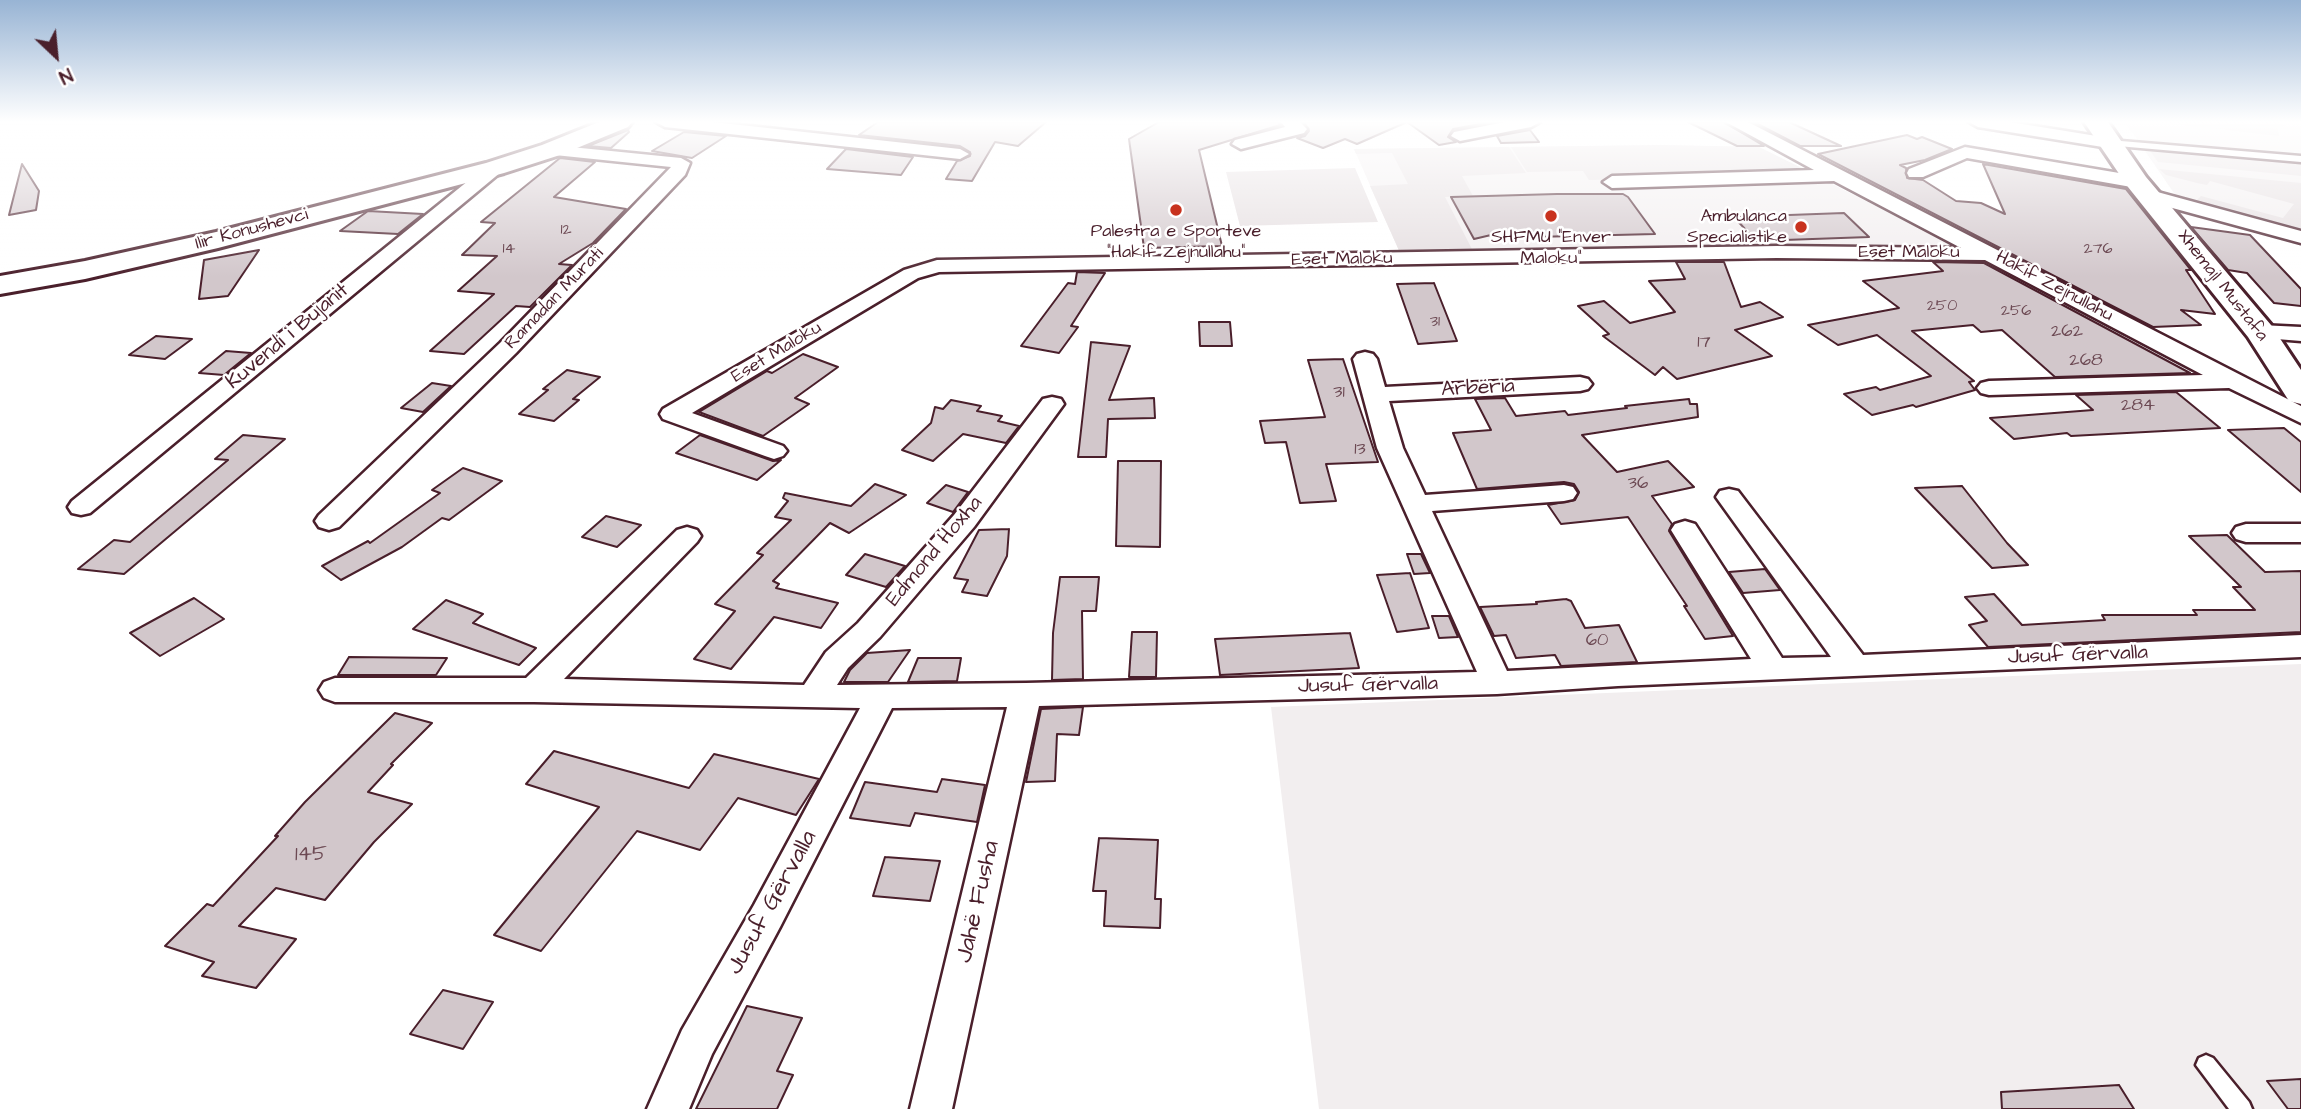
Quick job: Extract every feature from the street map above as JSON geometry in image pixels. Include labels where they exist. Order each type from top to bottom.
[{"type":"street","name":"Ilir Konushevci","points":[[0,285],[179,249],[473,174]]},
{"type":"street","name":"Kuvendi i Bujanit","points":[[80,507],[488,174]]},
{"type":"street","name":"Ramadan Murati","points":[[329,521],[508,348],[677,174]]},
{"type":"street","points":[[2070,174],[2143,189],[2301,237]]},
{"type":"street","name":"Xhemajl Mustafa","points":[[2132,174],[2260,332],[2301,394]]},
{"type":"street","name":"Hakif Zejnullahu","points":[[1612,181],[1839,175],[2301,416]]},
{"type":"street","name":"Eset Maloku","points":[[774,451],[673,414],[904,278],[929,268],[1777,252],[1992,254]]},
{"type":"street","points":[[2260,332],[2301,334]]},
{"type":"street","points":[[1365,359],[1390,449],[1497,683]]},
{"type":"street","name":"Hakif Zejnullahu","points":[[1989,388],[2230,381]]},
{"type":"street","name":"Arbëria","points":[[1377,395],[1580,384]]},
{"type":"street","name":"Edmond Hoxha","points":[[813,697],[837,660],[869,630],[964,521],[1052,404]]},
{"type":"street","points":[[1416,504],[1564,493]]},
{"type":"street","points":[[1729,497],[1855,667]]},
{"type":"street","points":[[1685,530],[1773,669]]},
{"type":"street","points":[[2246,533],[2301,533]]},
{"type":"street","points":[[534,690],[687,536]]},
{"type":"street","name":"Jusuf Gërvalla","points":[[335,690],[534,690],[813,697],[1026,695],[1497,683],[1618,675],[2301,646]]},
{"type":"street","name":"Jahë Fusha","points":[[931,1109],[1026,695]]},
{"type":"street","name":"Jusuf Gërvalla","points":[[668,1109],[696,1043],[767,916],[882,697]]},
{"type":"lane","points":[[2206,1065],[2242,1109]]},
{"type":"shaded area","points":[[1226,174],[1357,174],[1378,222],[1240,226]]},
{"type":"shaded area","points":[[1365,174],[1812,174],[1957,247],[1401,255]]},
{"type":"shaded area","points":[[1403,174],[1510,174],[1462,176],[1473,196],[1445,197],[1474,253],[1401,255],[1370,186],[1408,184]]},
{"type":"shaded area","points":[[1585,174],[1814,174],[1589,180]]},
{"type":"shaded area","points":[[2161,174],[2301,174],[2301,233],[2178,199]]},
{"type":"shaded area","points":[[2207,174],[2301,183],[2301,230],[2196,201],[2201,196],[2283,218],[2294,204],[2210,181],[2207,185],[2166,175]]},
{"type":"shaded area","points":[[2301,664],[2301,1109],[1319,1109],[1271,707]]},
{"type":"building","points":[[20,174],[28,174],[39,191],[36,210],[9,215]]},
{"type":"building","points":[[541,174],[581,174],[554,197],[626,209],[593,243],[559,264],[572,265],[530,307],[516,306],[464,354],[430,351],[494,294],[458,291],[497,256],[462,255],[495,223],[481,222]]},
{"type":"building","points":[[949,174],[976,174],[972,181],[946,179]]},
{"type":"building","name":"Palestra e Sporteve \"Hakif Zejnullahu\"","points":[[1134,174],[1205,174],[1222,246],[1144,248]]},
{"type":"building","points":[[1856,174],[1907,174],[1907,178],[1923,180],[1956,201],[1981,203],[2005,214],[1987,174],[2039,174],[2126,189],[2191,270],[2186,270],[2215,314],[2181,310],[2201,325],[2153,327]]},
{"type":"building","name":"SHFMU \"Enver Maloku\"","points":[[1623,194],[1655,234],[1493,238],[1491,235],[1474,239],[1451,197]]},
{"type":"building","points":[[368,211],[423,214],[398,234],[340,231]]},
{"type":"building","name":"Ambulanca Specialistike","points":[[1844,213],[1869,237],[1756,241],[1734,217]]},
{"type":"building","points":[[2191,227],[2250,235],[2301,289],[2301,306],[2274,303],[2247,273],[2228,270]]},
{"type":"building","points":[[259,250],[228,296],[199,299],[204,260]]},
{"type":"building","points":[[1676,262],[1724,262],[1741,307],[1760,302],[1783,317],[1735,330],[1772,356],[1677,379],[1663,367],[1655,375],[1603,336],[1609,334],[1578,306],[1604,301],[1630,323],[1675,312],[1649,281],[1685,279]]},
{"type":"building","points":[[1933,262],[1984,263],[2190,373],[2055,377],[2002,330],[1981,332],[1973,325],[1912,331],[1974,381],[1969,382],[1975,390],[1916,407],[1913,405],[1872,415],[1844,394],[1876,387],[1880,390],[1931,376],[1877,335],[1838,345],[1808,325],[1899,308],[1863,281],[1943,271]]},
{"type":"building","points":[[1077,272],[1105,273],[1071,326],[1078,327],[1059,353],[1021,346],[1068,283],[1075,284]]},
{"type":"building","points":[[1434,283],[1457,341],[1418,344],[1397,284]]},
{"type":"building","points":[[1199,322],[1230,322],[1232,346],[1200,346]]},
{"type":"building","points":[[156,336],[192,339],[165,359],[129,355]]},
{"type":"building","points":[[1091,342],[1130,346],[1109,400],[1154,398],[1155,418],[1108,419],[1106,457],[1078,457]]},
{"type":"building","points":[[226,351],[251,353],[224,375],[199,373]]},
{"type":"building","points":[[803,354],[838,367],[795,398],[809,404],[763,436],[699,412],[767,371],[772,373]]},
{"type":"building","points":[[1343,359],[1378,462],[1326,464],[1336,501],[1300,503],[1286,442],[1265,443],[1260,421],[1325,417],[1308,360]]},
{"type":"building","points":[[567,370],[600,377],[573,399],[579,400],[554,421],[519,414],[548,390],[543,389]]},
{"type":"building","points":[[432,383],[451,386],[423,412],[401,408]]},
{"type":"building","points":[[2176,392],[2220,428],[2071,436],[2067,433],[2014,439],[1990,418],[2093,410],[2076,395]]},
{"type":"building","points":[[1505,398],[1516,416],[1565,411],[1568,415],[1689,399],[1690,404],[1697,404],[1698,417],[1582,435],[1617,472],[1668,461],[1694,487],[1652,496],[1672,524],[1669,531],[1733,636],[1705,639],[1684,606],[1687,606],[1628,517],[1561,524],[1548,505],[1575,500],[1579,492],[1574,484],[1564,482],[1477,489],[1453,433],[1491,430],[1475,399]]},
{"type":"building","points":[[951,400],[981,406],[977,411],[1002,416],[998,421],[1019,426],[1006,443],[963,434],[933,461],[902,450],[931,423],[935,407],[943,409]]},
{"type":"building","points":[[2284,428],[2301,442],[2301,492],[2228,430]]},
{"type":"building","points":[[243,435],[285,439],[124,574],[78,569],[114,540],[130,542],[228,460],[215,459]]},
{"type":"building","points":[[700,435],[773,461],[781,460],[757,480],[676,453]]},
{"type":"building","points":[[1118,461],[1161,461],[1160,547],[1116,546]]},
{"type":"building","points":[[463,468],[502,481],[449,520],[442,518],[402,547],[341,580],[322,566],[368,541],[370,543],[440,493],[432,490]]},
{"type":"building","points":[[875,484],[906,495],[849,533],[830,523],[773,581],[779,584],[776,588],[838,603],[821,628],[774,617],[731,669],[694,659],[735,611],[715,604],[763,555],[757,553],[791,520],[775,517],[788,501],[783,498],[785,493],[851,506]]},
{"type":"building","points":[[946,485],[968,492],[953,512],[927,503]]},
{"type":"building","points":[[1962,486],[2028,565],[1992,568],[1915,488]]},
{"type":"building","points":[[606,516],[641,525],[617,547],[582,537]]},
{"type":"building","points":[[1009,529],[1007,556],[987,596],[962,592],[968,580],[954,578],[979,530]]},
{"type":"building","points":[[2227,535],[2265,572],[2301,571],[2301,632],[1988,647],[1969,625],[1987,621],[1965,597],[1994,594],[2022,625],[2105,620],[2102,615],[2197,615],[2193,610],[2255,610],[2233,587],[2241,587],[2189,536]]},
{"type":"building","points":[[865,554],[905,566],[886,587],[846,575]]},
{"type":"building","points":[[1407,554],[1421,554],[1430,573],[1414,574]]},
{"type":"building","points":[[1765,569],[1780,590],[1743,593],[1729,572]]},
{"type":"building","points":[[1410,573],[1429,628],[1397,632],[1377,575]]},
{"type":"building","points":[[1060,577],[1099,577],[1096,611],[1082,611],[1083,679],[1052,680],[1053,633]]},
{"type":"building","points":[[194,598],[224,619],[160,656],[130,633]]},
{"type":"building","points":[[1566,599],[1571,601],[1585,628],[1619,625],[1637,662],[1561,666],[1555,655],[1516,658],[1506,635],[1494,636],[1480,607],[1537,604],[1536,602]]},
{"type":"building","points":[[446,600],[483,614],[473,623],[536,648],[519,665],[413,629]]},
{"type":"building","points":[[1432,616],[1449,616],[1458,637],[1439,638]]},
{"type":"building","points":[[1132,632],[1157,632],[1156,677],[1129,677]]},
{"type":"building","points":[[1350,633],[1359,668],[1220,675],[1215,639]]},
{"type":"building","points":[[910,650],[888,682],[844,682],[850,670],[867,653]]},
{"type":"building","points":[[349,657],[447,658],[436,675],[338,675]]},
{"type":"building","points":[[918,658],[961,658],[957,681],[908,682]]},
{"type":"building","points":[[1083,707],[1079,735],[1057,734],[1055,781],[1026,782],[1041,709]]},
{"type":"building","points":[[395,713],[432,723],[391,764],[393,765],[368,792],[412,804],[374,842],[325,900],[276,888],[239,926],[296,939],[256,988],[202,976],[214,962],[165,946],[207,904],[213,906],[278,836],[275,836],[305,802]]},
{"type":"building","points":[[554,751],[689,788],[714,754],[819,779],[796,815],[738,798],[700,850],[637,831],[541,951],[494,935],[599,807],[526,784]]},
{"type":"building","points":[[942,779],[985,785],[977,822],[915,813],[910,826],[850,818],[865,782],[937,792]]},
{"type":"building","points":[[1099,838],[1158,840],[1155,899],[1161,899],[1160,928],[1104,926],[1106,891],[1093,891]]},
{"type":"building","points":[[885,857],[940,861],[930,901],[873,896]]},
{"type":"building","points":[[443,990],[493,1002],[463,1049],[410,1034]]},
{"type":"building","points":[[747,1006],[802,1018],[777,1071],[793,1075],[777,1109],[696,1109]]},
{"type":"building","points":[[2301,1079],[2301,1109],[2288,1109],[2267,1081]]},
{"type":"building","points":[[2119,1085],[2134,1109],[2002,1109],[2001,1092]]},
{"type":"place","name":"Palestra e Sporteve \"Hakif Zejnullahu\"","points":[[1176,210]]},
{"type":"place","name":"SHFMU \"Enver Maloku\"","points":[[1551,216]]},
{"type":"place","name":"Ambulanca Specialistike","points":[[1801,227]]}]
